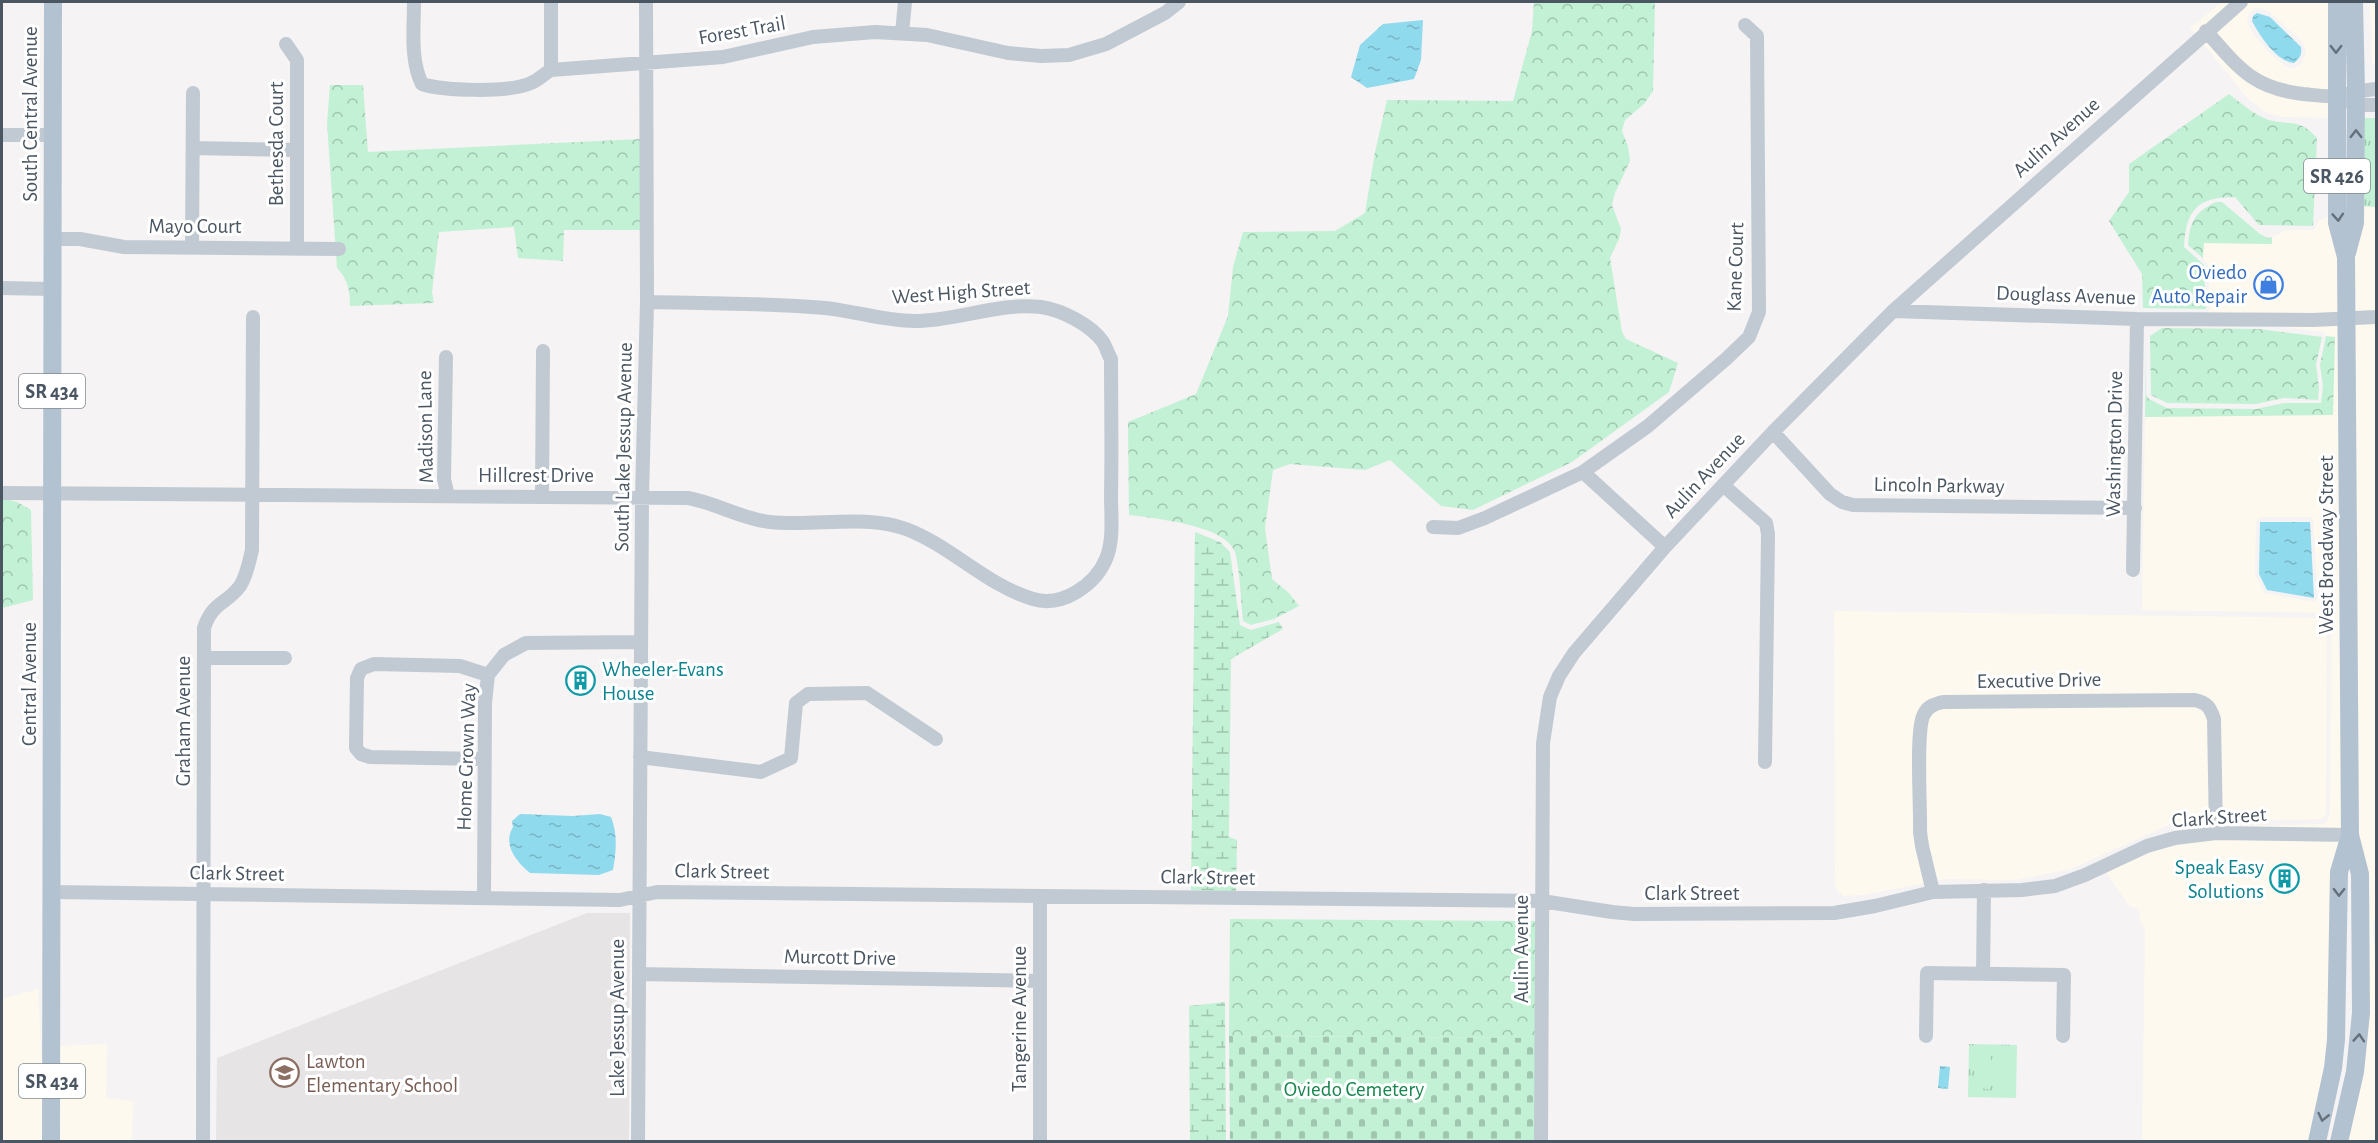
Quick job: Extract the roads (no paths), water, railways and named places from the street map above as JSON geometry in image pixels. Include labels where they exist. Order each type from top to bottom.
[{"type":"main road","name":"South Central Avenue","points":[[52,2],[52,232]]},
{"type":"main road","name":"West Broadway Street","points":[[2337,2],[2337,223],[2346,255],[2347,318],[2350,835],[2360,874],[2361,1013],[2354,1080],[2339,1142]]},
{"type":"main road","name":"West Broadway Street","points":[[2346,255],[2355,223],[2354,2]]},
{"type":"main road","name":"Central Avenue","points":[[51,1142],[52,232]]},
{"type":"main road","name":"West Broadway Street","points":[[2317,1142],[2336,1040],[2339,872],[2350,835]]},
{"type":"street","name":"Forest Trail","points":[[414,2],[414,51],[418,77],[422,84],[435,88],[514,88],[530,84],[551,70],[723,57],[813,37],[875,32],[927,35],[1008,53],[1041,57],[1069,55],[1106,44],[1165,13],[1179,2]]},
{"type":"street","points":[[551,2],[551,70]]},
{"type":"street","name":"South Lake Jessup Avenue","points":[[639,894],[642,496],[647,302],[646,2]]},
{"type":"street","points":[[902,33],[904,2]]},
{"type":"street","name":"Aulin Avenue","points":[[1541,1142],[1543,743],[1550,697],[1559,676],[1586,636],[1665,547],[1773,432],[1893,311],[2241,2]]},
{"type":"street","name":"Kane Court","points":[[1433,527],[1458,528],[1467,525],[1583,472],[1648,426],[1749,337],[1759,312],[1757,36],[1745,25]]},
{"type":"street","points":[[2206,31],[2239,68],[2268,87],[2290,92],[2356,98],[2376,105]]},
{"type":"street","name":"Bethesda Court","points":[[286,44],[297,60],[297,248]]},
{"type":"street","points":[[2356,98],[2376,88]]},
{"type":"street","points":[[192,247],[193,93]]},
{"type":"street","points":[[2,135],[53,135]]},
{"type":"street","points":[[193,148],[297,150]]},
{"type":"street","name":"Mayo Court","points":[[52,232],[124,247],[339,249]]},
{"type":"street","points":[[2,288],[51,289]]},
{"type":"street","name":"West High Street","points":[[647,302],[828,308],[880,319],[916,321],[955,318],[1011,307],[1042,307],[1064,314],[1088,327],[1103,342],[1111,359],[1112,434]]},
{"type":"street","name":"Douglass Avenue","points":[[1893,311],[2137,319],[2313,320],[2376,317]]},
{"type":"street","name":"Graham Avenue","points":[[203,1142],[204,628],[209,613],[239,587],[248,567],[252,550],[253,317]]},
{"type":"street","name":"Washington Drive","points":[[2133,570],[2137,319]]},
{"type":"street","points":[[542,496],[543,351]]},
{"type":"street","name":"Madison Lane","points":[[446,357],[444,479],[448,496]]},
{"type":"street","name":"Lincoln Parkway","points":[[1773,432],[1830,494],[1842,502],[1853,505],[2135,508]]},
{"type":"street","name":"Hillcrest Drive","points":[[2,493],[688,498],[707,501],[749,518],[770,522],[882,524],[903,528],[927,538],[1014,592],[1036,600],[1058,600],[1079,591],[1095,576],[1106,559],[1111,530],[1112,434]]},
{"type":"street","points":[[1583,472],[1665,547]]},
{"type":"street","points":[[1723,485],[1766,523],[1768,534],[1765,762]]},
{"type":"street","name":"Home Grown Way","points":[[484,897],[485,703],[488,675],[504,655],[526,643],[641,642]]},
{"type":"street","points":[[204,658],[285,658]]},
{"type":"street","points":[[485,759],[370,758],[362,754],[356,748],[357,678],[361,669],[374,664],[460,666],[488,675]]},
{"type":"street","points":[[640,757],[761,772],[791,758],[796,703],[808,694],[867,693],[936,739]]},
{"type":"street","name":"Executive Drive","points":[[1933,891],[1920,832],[1920,728],[1926,710],[1934,704],[1943,702],[2195,699],[2206,703],[2214,719],[2216,833]]},
{"type":"street","name":"Clark Street","points":[[52,891],[620,900],[639,894],[661,892],[1542,901],[1634,914],[1834,913],[1875,906],[1933,891],[2055,886],[2085,875],[2146,846],[2175,838],[2216,833],[2350,835]]},
{"type":"street","points":[[1983,974],[1984,890]]},
{"type":"street","name":"Lake Jessup Avenue","points":[[638,1142],[639,894]]},
{"type":"street","name":"Tangerine Avenue","points":[[1040,1142],[1041,896]]},
{"type":"street","points":[[1926,1036],[1927,973],[2064,975],[2063,1036]]},
{"type":"street","name":"Murcott Drive","points":[[639,974],[1040,981]]},
{"type":"water","points":[[2257,13],[2270,17],[2301,47],[2298,60],[2294,63],[2287,61],[2275,53],[2252,21],[2253,16]]},
{"type":"water","points":[[1423,20],[1421,60],[1414,79],[1367,88],[1351,77],[1360,45],[1383,24]]},
{"type":"water","points":[[2260,522],[2310,522],[2314,598],[2267,590],[2259,574]]},
{"type":"water","points":[[520,814],[573,816],[600,814],[611,817],[616,836],[613,870],[599,875],[530,873],[520,864],[510,847],[512,821]]},
{"type":"water","points":[[1940,1066],[1950,1067],[1948,1089],[1938,1088]]},
{"type":"place","name":"Oviedo Auto Repair","points":[[2268,284]]},
{"type":"place","name":"Wheeler-Evans House","points":[[581,681]]},
{"type":"place","name":"Speak Easy Solutions","points":[[2285,879]]},
{"type":"place","name":"Lawton Elementary School","points":[[285,1073]]},
{"type":"park label","name":"Oviedo Cemetery","points":[[1354,1089]]}]
